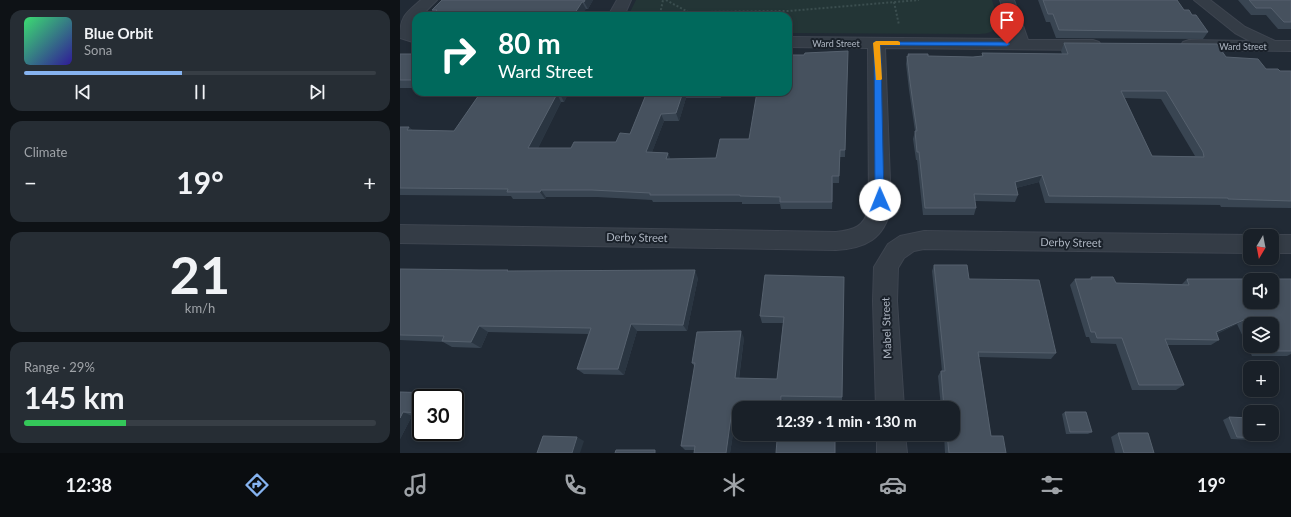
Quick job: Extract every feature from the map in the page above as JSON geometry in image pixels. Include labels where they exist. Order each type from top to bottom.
[{"type":"street","points":[[416,12],[430,0]]},
{"type":"street","points":[[618,12],[624,0]]},
{"type":"street","points":[[1007,0],[1022,44]]},
{"type":"street","points":[[1201,0],[1240,30],[1291,53]]},
{"type":"street","points":[[411,36],[405,28],[412,17]]},
{"type":"street","name":"Ward Street","points":[[792,42],[1107,45]]},
{"type":"street","name":"Derby Street","points":[[400,234],[836,241],[861,236],[871,230],[878,220],[880,208],[878,60],[876,43]]},
{"type":"street","name":"Ward Street","points":[[1176,45],[1291,46]]},
{"type":"street","name":"Derby Street","points":[[896,252],[908,243],[924,240],[1243,244]]},
{"type":"street","points":[[1279,244],[1291,244]]},
{"type":"street","name":"Mabel Street","points":[[890,401],[885,273],[886,267],[896,252]]},
{"type":"street","points":[[891,441],[892,453]]},
{"type":"path","points":[[661,12],[664,0],[688,12]]},
{"type":"path","points":[[701,12],[789,11],[919,0]]},
{"type":"path","points":[[894,2],[902,43]]},
{"type":"shaded area","points":[[636,0],[992,0],[998,20],[998,26],[992,31],[979,34],[792,33],[792,12],[630,12]]},
{"type":"building","points":[[442,0],[585,0],[576,12],[435,12],[437,10],[432,10]]},
{"type":"building","points":[[1043,0],[1177,0],[1184,10],[1189,10],[1192,15],[1196,15],[1208,32],[1059,30],[1053,14],[1048,14]]},
{"type":"building","points":[[1249,0],[1291,0],[1291,22],[1284,22],[1271,8],[1256,8]]},
{"type":"building","points":[[1064,43],[1217,44],[1226,57],[1258,59],[1266,69],[1291,71],[1291,201],[1228,198],[1049,196],[1042,175],[1015,182],[1018,195],[974,194],[976,208],[925,208],[919,152],[917,152],[915,131],[917,131],[910,82],[908,54],[973,57],[983,56],[982,53],[1068,54]],"holes":[[[1121,91],[1166,91],[1203,152],[1204,157],[1152,156]]]},
{"type":"building","points":[[848,51],[845,150],[840,150],[839,176],[832,176],[832,202],[780,202],[780,197],[740,195],[650,195],[650,193],[592,190],[507,192],[508,189],[400,188],[400,127],[409,127],[407,130],[454,131],[478,96],[556,96],[528,148],[571,148],[574,142],[616,142],[620,133],[630,134],[645,96],[682,96],[676,113],[661,114],[646,152],[668,153],[666,159],[716,158],[720,139],[749,139],[756,96],[792,96],[792,55],[804,55],[805,53]]},
{"type":"building","points":[[400,54],[412,54],[412,80],[400,80]]},
{"type":"building","points":[[934,265],[967,265],[969,279],[1039,280],[1056,353],[978,352],[991,436],[1003,436],[1006,453],[949,453],[948,441],[960,441],[960,401],[943,401],[941,371],[945,371]]},
{"type":"building","points":[[400,269],[508,270],[507,271],[695,270],[683,325],[631,324],[618,369],[577,369],[591,328],[479,326],[471,342],[442,341],[444,336],[400,335]]},
{"type":"building","points":[[765,275],[844,277],[842,397],[781,396],[781,401],[732,401],[726,453],[694,453],[695,446],[681,446],[695,363],[692,363],[697,332],[741,331],[735,378],[777,379],[784,317],[760,316]]},
{"type":"building","points":[[1113,277],[1116,283],[1189,285],[1187,279],[1243,279],[1243,309],[1279,309],[1279,279],[1291,279],[1291,351],[1279,351],[1279,317],[1243,317],[1243,320],[1216,332],[1219,340],[1165,339],[1184,385],[1139,385],[1122,338],[1097,338],[1095,332],[1091,332],[1075,279]]},
{"type":"building","points":[[400,392],[412,392],[412,412],[403,412],[400,418]]},
{"type":"building","points":[[1065,412],[1086,412],[1092,432],[1070,432]]},
{"type":"building","points":[[1229,417],[1243,418],[1243,437],[1237,437]]},
{"type":"building","points":[[1118,433],[1148,433],[1154,453],[1124,453]]},
{"type":"building","points":[[543,436],[577,437],[572,453],[537,453]]},
{"type":"building","points":[[777,441],[835,441],[835,453],[776,453]]},
{"type":"building","points":[[616,450],[655,450],[655,453],[615,453]]},
{"type":"slow traffic","points":[[878,79],[876,43],[898,43]]},
{"type":"route","points":[[880,200],[878,60],[876,43],[1007,44]]}]
